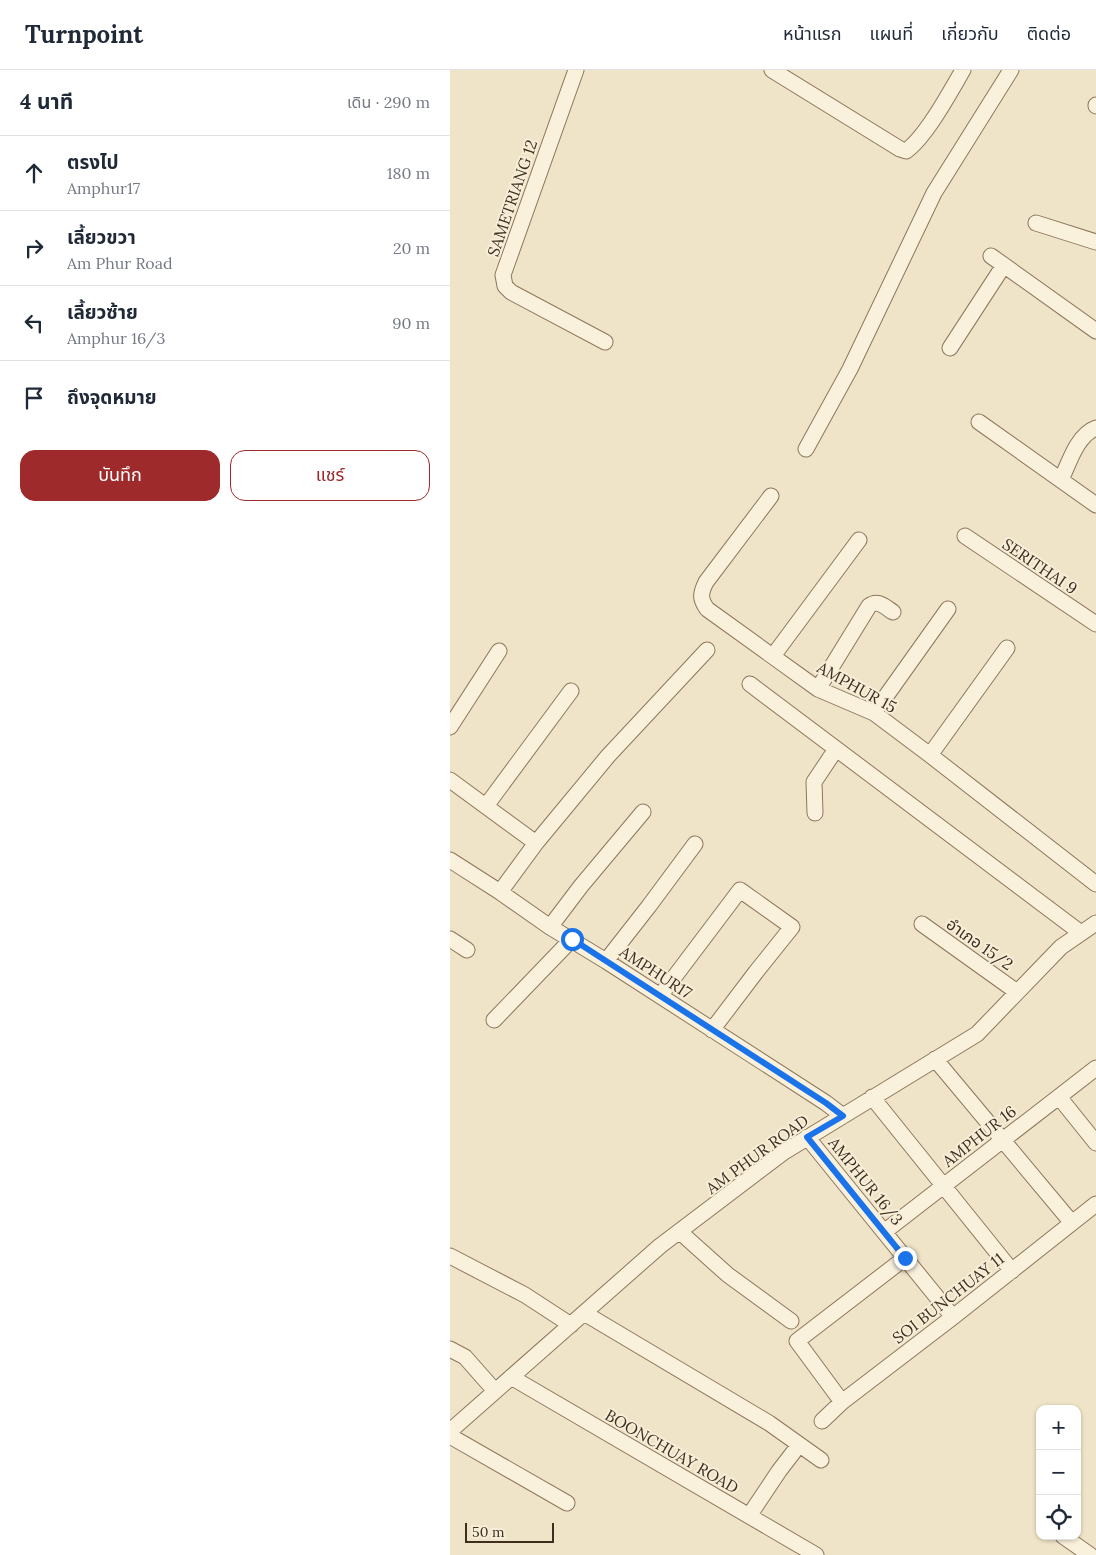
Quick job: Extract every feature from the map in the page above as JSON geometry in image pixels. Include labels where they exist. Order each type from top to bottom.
[{"type":"street","name":"SAMETRIANG 12","points":[[576,70],[503,276],[505,286],[511,292],[605,342]]},
{"type":"street","points":[[772,70],[906,151],[913,146],[936,114],[963,70]]},
{"type":"street","points":[[806,449],[850,369],[934,193],[1011,70]]},
{"type":"street","points":[[1036,223],[1096,242]]},
{"type":"street","points":[[950,348],[998,261],[1096,331]]},
{"type":"street","points":[[979,422],[1096,505]]},
{"type":"street","points":[[1060,480],[1078,444],[1085,434],[1096,428]]},
{"type":"street","name":"AMPHUR 15","points":[[771,496],[706,582],[700,593],[701,601],[707,609],[818,689],[874,712],[1096,884]]},
{"type":"street","name":"SERITHAI 9","points":[[965,536],[1096,624]]},
{"type":"street","points":[[773,656],[859,540]]},
{"type":"street","points":[[818,689],[869,606],[878,602],[893,612]]},
{"type":"street","points":[[874,712],[948,609]]},
{"type":"street","points":[[930,754],[1007,648]]},
{"type":"street","points":[[500,892],[536,843],[608,756],[707,650]]},
{"type":"street","points":[[450,727],[499,651]]},
{"type":"street","points":[[750,684],[1081,933]]},
{"type":"street","points":[[486,806],[571,691]]},
{"type":"street","points":[[815,813],[814,782],[836,749]]},
{"type":"street","points":[[452,785],[486,806],[536,843]]},
{"type":"street","points":[[550,927],[581,886],[643,812]]},
{"type":"street","points":[[606,961],[696,844]]},
{"type":"street","name":"AMPHUR17","points":[[450,860],[550,927],[572,939],[843,1116]]},
{"type":"street","points":[[660,996],[740,890],[792,926],[712,1030]]},
{"type":"street","name":"AM PHUR ROAD","points":[[450,1432],[660,1246],[784,1152],[977,1034],[1060,947],[1096,923]]},
{"type":"street","name":"อำเภอ 15/2","points":[[922,924],[1017,992]]},
{"type":"street","points":[[450,939],[467,950]]},
{"type":"street","points":[[494,1020],[572,939]]},
{"type":"street","points":[[935,1059],[1072,1223]]},
{"type":"street","name":"AMPHUR 16","points":[[884,1232],[1096,1068]]},
{"type":"street","points":[[872,1097],[1012,1271]]},
{"type":"street","points":[[1059,1097],[1096,1143]]},
{"type":"street","name":"AMPHUR 16/3","points":[[807,1137],[953,1317]]},
{"type":"street","name":"SOI BUNCHUAY 11","points":[[822,1421],[842,1402],[1096,1204]]},
{"type":"street","points":[[680,1232],[728,1275],[791,1321]]},
{"type":"street","points":[[450,1256],[525,1296],[571,1324]]},
{"type":"street","points":[[842,1402],[797,1341],[905,1258]]},
{"type":"street","points":[[584,1314],[769,1423],[821,1460]]},
{"type":"street","points":[[450,1349],[465,1357],[495,1391]]},
{"type":"street","name":"BOONCHUAY ROAD","points":[[511,1377],[816,1555]]},
{"type":"street","points":[[450,1436],[566,1504]]},
{"type":"street","points":[[749,1516],[799,1444]]},
{"type":"street","points":[[1069,1540],[1090,1555]]},
{"type":"route","points":[[572,939],[826,1103],[843,1116],[807,1137],[905,1258]]}]
